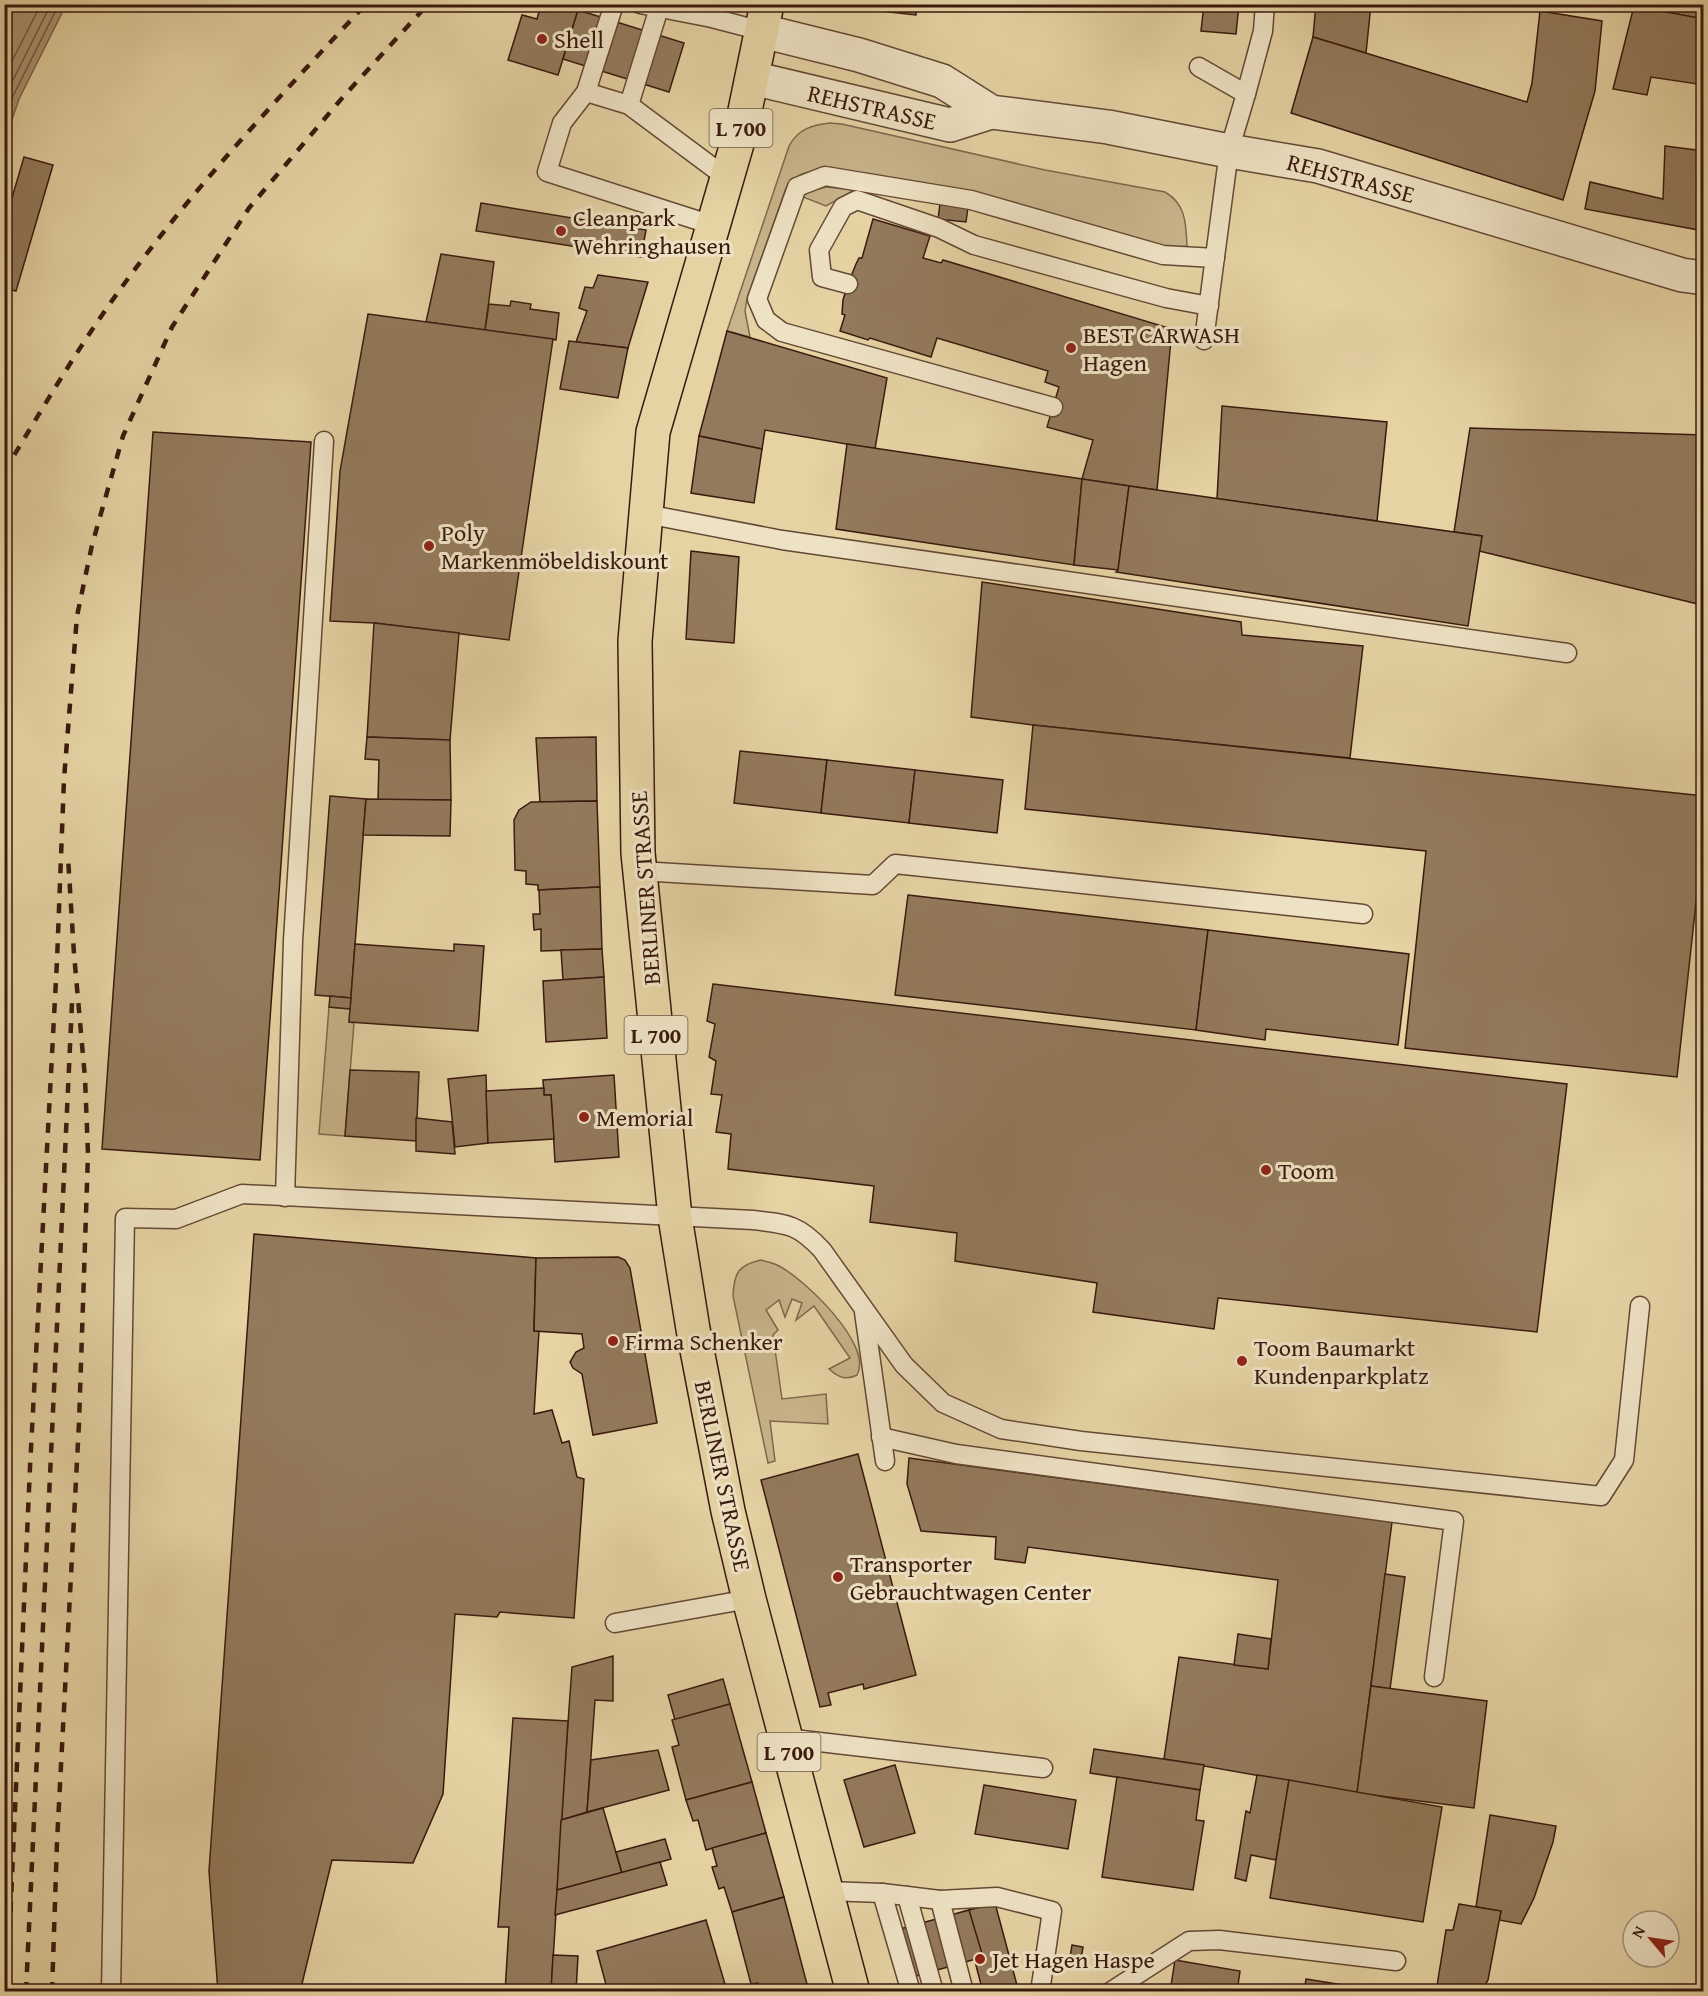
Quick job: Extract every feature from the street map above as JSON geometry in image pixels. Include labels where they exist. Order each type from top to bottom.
[{"type":"main road","name":"BERLINER STRASSE","points":[[764,18],[753,78],[727,178],[653,432],[635,641],[640,872],[675,1217],[693,1329],[726,1500],[749,1599],[853,1992]]},
{"type":"street","name":"REHSTRASSE","points":[[764,18],[860,55],[942,81],[991,112]]},
{"type":"street","name":"REHSTRASSE","points":[[753,78],[950,125],[991,112],[1108,127],[1229,152],[1318,166],[1682,275],[1704,278]]},
{"type":"lane","points":[[614,4],[586,93],[562,123],[547,172],[712,225]]},
{"type":"lane","points":[[1204,340],[1229,152],[1263,31],[1265,4]]},
{"type":"lane","points":[[629,105],[650,6],[764,18]]},
{"type":"lane","points":[[1199,67],[1246,94]]},
{"type":"lane","points":[[586,93],[629,105],[727,178]]},
{"type":"lane","points":[[1053,407],[782,332],[766,320],[757,299],[797,187],[825,176],[970,200],[1163,255],[1215,258]]},
{"type":"lane","points":[[848,284],[822,277],[819,250],[843,207],[857,200],[939,228],[974,245],[1166,298],[1209,306]]},
{"type":"lane","points":[[285,1197],[293,941],[324,441]]},
{"type":"lane","points":[[646,514],[782,540],[1567,653]]},
{"type":"lane","points":[[640,872],[873,885],[895,864],[1363,914]]},
{"type":"lane","points":[[111,1992],[125,1218],[176,1219],[242,1194],[753,1220],[785,1224],[807,1234],[822,1250],[904,1365],[942,1403],[1001,1429],[1081,1441],[1601,1496],[1624,1460],[1640,1306]]},
{"type":"lane","points":[[864,1310],[885,1461]]},
{"type":"lane","points":[[881,1437],[956,1454],[1454,1521],[1434,1677]]},
{"type":"lane","points":[[615,1623],[749,1599]]},
{"type":"lane","points":[[785,1738],[1043,1768]]},
{"type":"lane","points":[[827,1891],[882,1893],[940,1900],[997,1897],[1052,1911],[1040,1992]]},
{"type":"lane","points":[[882,1893],[911,1992]]},
{"type":"lane","points":[[908,1896],[934,1992]]},
{"type":"lane","points":[[940,1900],[964,1992]]},
{"type":"lane","points":[[1110,1992],[1189,1941],[1219,1940],[1396,1961]]},
{"type":"shaded area","points":[[830,123],[1045,170],[1165,192],[1177,202],[1181,209],[1185,222],[1187,246],[1177,249],[817,171],[803,174],[786,188],[747,299],[745,311],[750,337],[727,331],[789,146],[806,129]]},
{"type":"shaded area","points":[[826,187],[855,190],[826,206],[803,197],[807,192]]},
{"type":"shaded area","points":[[329,1007],[350,1009],[349,1022],[354,1023],[345,1136],[319,1134]]},
{"type":"shaded area","points":[[761,1260],[777,1265],[790,1273],[819,1298],[846,1331],[856,1347],[860,1362],[857,1375],[849,1378],[839,1376],[829,1369],[850,1358],[814,1306],[796,1320],[802,1303],[792,1299],[785,1317],[779,1300],[766,1310],[778,1330],[773,1335],[782,1399],[826,1394],[828,1424],[770,1421],[775,1461],[768,1463],[733,1296],[739,1271],[747,1264]]},
{"type":"water","points":[[5,4],[66,5],[19,99],[5,140]]},
{"type":"building","name":"Shell","points":[[541,4],[580,4],[558,75],[508,60],[522,15],[537,19]]},
{"type":"building","points":[[845,4],[917,4],[916,15],[844,7]]},
{"type":"building","points":[[1204,4],[1239,4],[1236,34],[1201,31]]},
{"type":"building","points":[[1316,4],[1371,4],[1366,53],[1313,37]]},
{"type":"building","points":[[1650,4],[1704,4],[1704,19],[1649,9]]},
{"type":"building","points":[[1634,6],[1704,19],[1704,85],[1651,77],[1647,95],[1613,89]]},
{"type":"building","points":[[578,10],[684,43],[669,92],[563,59]]},
{"type":"building","points":[[1540,11],[1602,21],[1595,91],[1563,200],[1291,113],[1313,37],[1527,102],[1532,83]]},
{"type":"building","points":[[1665,146],[1704,151],[1704,231],[1585,209],[1590,182],[1663,199]]},
{"type":"building","points":[[24,157],[53,165],[16,291],[4,288],[4,225]]},
{"type":"building","name":"Cleanpark Wehringhausen","points":[[481,203],[646,230],[641,257],[476,231]]},
{"type":"building","points":[[940,204],[968,207],[966,222],[938,219]]},
{"type":"building","name":"BEST CARWASH Hagen","points":[[873,219],[930,236],[923,258],[941,263],[943,260],[1172,329],[1157,490],[1082,479],[1093,440],[1047,427],[1059,387],[1045,382],[1048,371],[937,338],[931,357],[840,331],[845,315],[842,314],[843,300],[856,264],[859,258],[862,258]]},
{"type":"building","points":[[441,254],[494,262],[485,330],[426,322]]},
{"type":"building","points":[[598,275],[648,282],[628,348],[576,342],[587,311],[579,308],[585,287],[593,288]]},
{"type":"building","points":[[511,301],[531,304],[530,309],[559,313],[556,340],[485,330],[489,304],[510,306]]},
{"type":"building","name":"Poly Markenmöbeldiskount","points":[[368,314],[553,339],[509,640],[374,623],[330,621],[340,471]]},
{"type":"building","points":[[727,331],[887,378],[875,449],[765,430],[762,449],[699,436]]},
{"type":"building","points":[[569,341],[628,348],[618,398],[560,389]]},
{"type":"building","points":[[1222,406],[1387,422],[1377,521],[1217,499]]},
{"type":"building","points":[[1470,428],[1704,435],[1702,605],[1479,551],[1482,536],[1454,532]]},
{"type":"building","points":[[153,432],[311,442],[260,1160],[102,1149]]},
{"type":"building","points":[[699,436],[762,449],[754,503],[691,493]]},
{"type":"building","points":[[847,444],[1082,479],[1074,565],[836,529]]},
{"type":"building","points":[[1082,479],[1129,486],[1118,570],[1074,565]]},
{"type":"building","points":[[1129,486],[1482,536],[1468,626],[1116,572]]},
{"type":"building","points":[[691,551],[739,557],[734,643],[686,639]]},
{"type":"building","points":[[982,582],[1241,622],[1242,635],[1363,646],[1350,758],[971,717]]},
{"type":"building","points":[[374,623],[459,633],[450,740],[367,737]]},
{"type":"building","points":[[1033,725],[1704,796],[1704,829],[1677,1077],[1405,1048],[1426,851],[1025,809]]},
{"type":"building","points":[[367,737],[450,740],[451,800],[378,800],[379,760],[365,759]]},
{"type":"building","points":[[596,737],[597,801],[540,802],[536,738]]},
{"type":"building","points":[[740,751],[827,760],[821,813],[734,803]]},
{"type":"building","points":[[827,760],[915,770],[909,823],[821,813]]},
{"type":"building","points":[[915,770],[1003,780],[997,833],[909,823]]},
{"type":"building","points":[[330,796],[366,799],[351,998],[315,995]]},
{"type":"building","points":[[366,799],[451,800],[450,836],[363,835]]},
{"type":"building","points":[[597,801],[600,887],[538,890],[538,885],[526,884],[526,871],[515,870],[514,820],[519,810],[531,802]]},
{"type":"building","points":[[600,887],[602,949],[541,951],[541,929],[534,930],[533,914],[540,914],[539,890]]},
{"type":"building","points":[[908,895],[1208,930],[1196,1030],[895,995]]},
{"type":"building","points":[[1208,930],[1409,954],[1398,1045],[1266,1029],[1265,1040],[1196,1030]]},
{"type":"building","points":[[355,944],[454,951],[454,944],[484,946],[478,1031],[349,1022]]},
{"type":"building","points":[[602,949],[604,977],[563,980],[561,950]]},
{"type":"building","points":[[604,977],[607,1038],[546,1042],[543,981]]},
{"type":"building","points":[[713,984],[1567,1084],[1537,1332],[1218,1298],[1214,1329],[1093,1312],[1097,1283],[955,1261],[957,1233],[870,1222],[874,1186],[728,1169],[731,1134],[716,1132],[722,1095],[711,1094],[716,1061],[709,1057],[715,1024],[707,1021]]},
{"type":"building","points":[[330,996],[351,998],[350,1009],[329,1007]]},
{"type":"building","points":[[350,1070],[419,1072],[416,1141],[345,1136]]},
{"type":"building","points":[[486,1075],[488,1143],[455,1147],[448,1079]]},
{"type":"building","name":"Memorial","points":[[614,1075],[619,1157],[555,1162],[551,1095],[544,1095],[543,1080]]},
{"type":"building","points":[[544,1088],[544,1095],[551,1095],[554,1139],[488,1143],[486,1091]]},
{"type":"building","points":[[416,1118],[452,1122],[455,1154],[416,1151]]},
{"type":"building","points":[[254,1234],[536,1258],[534,1331],[539,1331],[534,1414],[552,1410],[562,1443],[569,1441],[577,1477],[584,1479],[574,1618],[500,1612],[497,1617],[455,1614],[443,1794],[413,1863],[332,1860],[300,1992],[218,1992],[209,1871]]},
{"type":"building","name":"Firma Schenker","points":[[618,1257],[625,1260],[630,1268],[657,1423],[593,1435],[582,1374],[573,1368],[570,1362],[576,1352],[584,1348],[582,1334],[534,1331],[536,1258]]},
{"type":"building","name":"Transporter Gebrauchtwagen Center","points":[[858,1454],[916,1675],[864,1689],[863,1684],[828,1693],[831,1705],[820,1707],[761,1480]]},
{"type":"building","points":[[909,1458],[1392,1522],[1357,1793],[1164,1759],[1179,1657],[1268,1669],[1278,1580],[1028,1547],[1025,1563],[995,1559],[996,1537],[921,1531],[907,1484]]},
{"type":"building","points":[[1385,1574],[1405,1577],[1390,1689],[1371,1686]]},
{"type":"building","points":[[1238,1634],[1271,1639],[1268,1669],[1234,1665]]},
{"type":"building","points":[[613,1656],[613,1701],[595,1700],[587,1812],[561,1820],[572,1667]]},
{"type":"building","points":[[723,1679],[730,1704],[675,1720],[668,1695]]},
{"type":"building","points":[[1371,1686],[1487,1701],[1474,1808],[1357,1793]]},
{"type":"building","points":[[730,1704],[752,1782],[686,1800],[672,1747],[679,1745],[672,1720]]},
{"type":"building","points":[[513,1718],[568,1721],[551,1992],[505,1992],[509,1927],[498,1927]]},
{"type":"building","points":[[1094,1749],[1204,1765],[1200,1790],[1090,1773]]},
{"type":"building","points":[[658,1750],[669,1790],[587,1812],[591,1760]]},
{"type":"building","points":[[895,1765],[915,1833],[864,1847],[844,1780]]},
{"type":"building","points":[[1257,1775],[1289,1780],[1276,1860],[1251,1855],[1246,1881],[1235,1878],[1246,1811],[1250,1813]]},
{"type":"building","points":[[1117,1777],[1200,1790],[1196,1820],[1204,1821],[1193,1890],[1102,1877]]},
{"type":"building","points":[[1289,1780],[1442,1807],[1423,1922],[1270,1898]]},
{"type":"building","points":[[752,1782],[766,1833],[706,1850],[698,1820],[693,1821],[686,1800]]},
{"type":"building","points":[[984,1785],[1076,1800],[1068,1849],[975,1834]]},
{"type":"building","points":[[603,1808],[622,1873],[557,1890],[561,1820]]},
{"type":"building","points":[[1490,1815],[1556,1826],[1553,1842],[1534,1898],[1521,1924],[1499,1920],[1501,1911],[1476,1907]]},
{"type":"building","points":[[766,1833],[784,1897],[732,1912],[724,1887],[719,1889],[712,1867],[717,1866],[712,1848]]},
{"type":"building","points":[[665,1839],[671,1859],[622,1873],[616,1852]]},
{"type":"building","points":[[660,1862],[667,1885],[555,1915],[557,1890]]},
{"type":"building","points":[[784,1897],[808,1988],[790,1992],[759,1992],[758,1983],[751,1984],[732,1912]]},
{"type":"building","points":[[995,1903],[1018,1989],[1009,1992],[983,1992],[962,1912]]},
{"type":"building","points":[[1459,1904],[1501,1911],[1488,1980],[1481,1992],[1436,1992],[1446,1930],[1453,1930]]},
{"type":"building","points":[[969,1910],[983,1957],[902,1980],[889,1932]]},
{"type":"building","points":[[706,1920],[727,1991],[608,1992],[597,1951]]},
{"type":"building","points":[[1072,1945],[1083,1947],[1081,1959],[1070,1957]]},
{"type":"building","points":[[553,1955],[578,1956],[576,1992],[551,1992]]},
{"type":"building","points":[[1175,1960],[1240,1971],[1237,1992],[1170,1992]]},
{"type":"building","points":[[1306,1979],[1387,1992],[1304,1992]]},
{"type":"railway","points":[[4,472],[89,335],[147,253],[238,143],[366,4]]},
{"type":"railway","points":[[7,1992],[64,779],[77,616],[92,545],[123,436],[172,327],[249,208],[343,97],[428,4]]},
{"type":"railway","points":[[52,1992],[57,1842],[79,1423],[88,1154],[85,1078],[68,857]]},
{"type":"railway","points":[[26,1992],[72,1003]]},
{"type":"place","name":"Shell","points":[[542,39]]},
{"type":"place","name":"Cleanpark Wehringhausen","points":[[561,231]]},
{"type":"place","name":"BEST CARWASH Hagen","points":[[1071,348]]},
{"type":"place","name":"Poly Markenmöbeldiskount","points":[[429,546]]},
{"type":"place","name":"Memorial","points":[[584,1117]]},
{"type":"place","name":"Toom","points":[[1266,1170]]},
{"type":"place","name":"Firma Schenker","points":[[613,1341]]},
{"type":"place","name":"Toom Baumarkt Kundenparkplatz","points":[[1242,1361]]},
{"type":"place","name":"Transporter Gebrauchtwagen Center","points":[[838,1577]]},
{"type":"place","name":"Jet Hagen Haspe","points":[[980,1959]]}]
